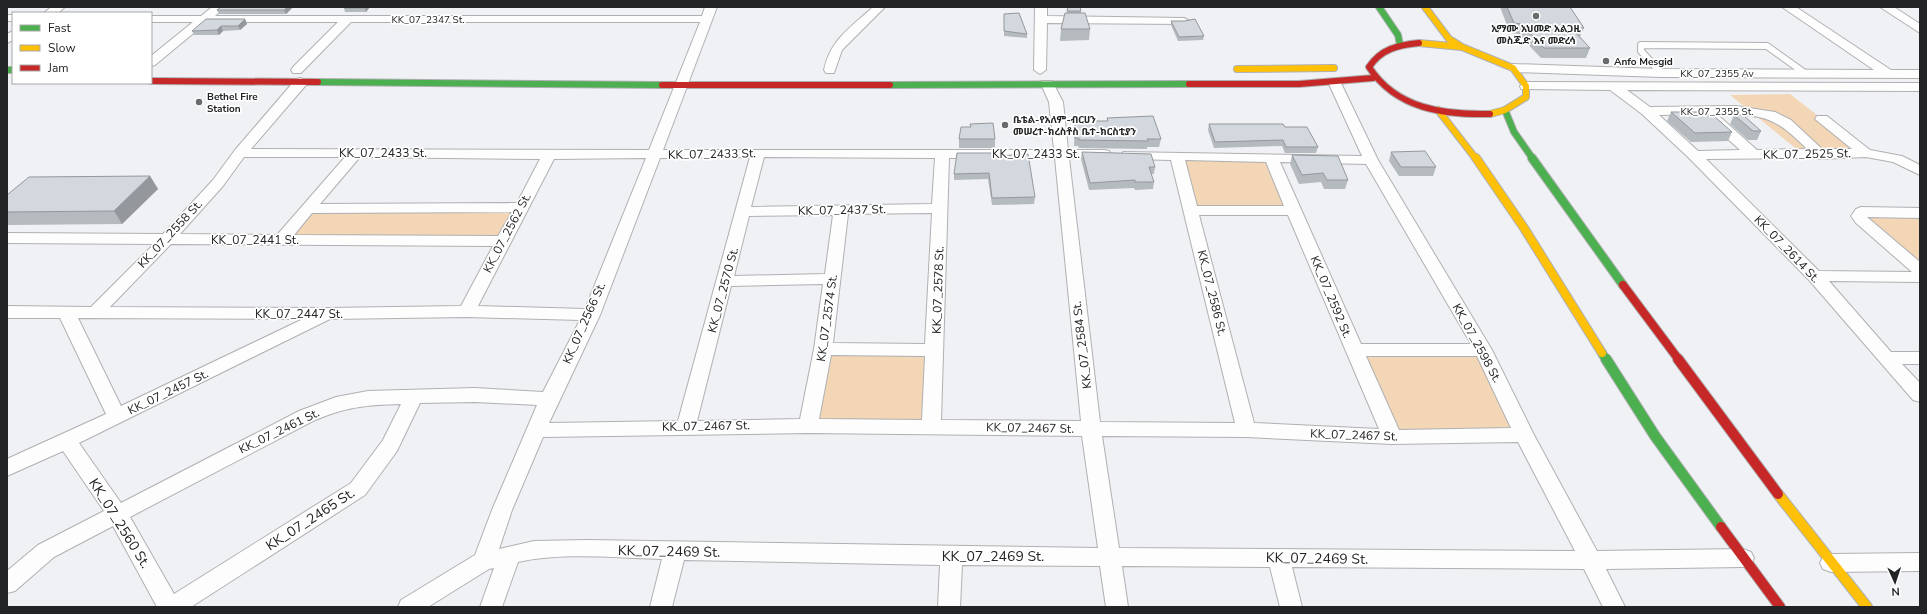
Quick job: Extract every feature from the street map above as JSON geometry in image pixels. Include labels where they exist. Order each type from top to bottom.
[{"type":"main road","points":[[1379,7],[1398,35],[1400,45]]},
{"type":"main road","points":[[1425,7],[1449,39],[1462,47],[1513,68],[1526,86],[1526,97],[1505,110],[1474,114],[1438,110],[1404,99],[1387,91],[1373,78],[1366,67],[1373,57],[1384,50],[1400,45],[1433,44],[1462,47]]},
{"type":"main road","points":[[1225,69],[1346,68]]},
{"type":"main road","points":[[284,70],[299,76],[313,70]]},
{"type":"main road","points":[[152,81],[259,82],[299,76],[382,81],[687,74],[1042,73],[1299,84],[1373,78]]},
{"type":"main road","points":[[259,82],[268,74]]},
{"type":"main road","points":[[1438,110],[1461,137],[1500,193],[1655,436],[1780,607]]},
{"type":"main road","points":[[1505,110],[1514,132],[1639,308],[1733,437],[1867,607]]},
{"type":"street","points":[[154,66],[202,20],[219,7]]},
{"type":"street","points":[[304,19],[317,7]]},
{"type":"street","points":[[609,18],[616,7]]},
{"type":"street","name":"KK_07_2566 St.","points":[[484,560],[502,510],[549,399],[590,315],[687,74],[705,19],[711,7]]},
{"type":"street","points":[[830,70],[833,56],[837,48],[879,7]]},
{"type":"street","points":[[1041,7],[1042,73]]},
{"type":"street","points":[[1788,7],[1888,74]]},
{"type":"street","points":[[1886,7],[1920,29]]},
{"type":"street","name":"KK_07_2347 St.","points":[[152,19],[705,19]]},
{"type":"street","name":"KK_07_2558 St.","points":[[96,312],[167,239],[218,183],[299,76],[348,19]]},
{"type":"street","points":[[1042,20],[1184,21]]},
{"type":"street","name":"KK_07_2355 Av","points":[[1513,68],[1661,73],[1920,74]]},
{"type":"street","name":"KK_07_2584 St.","points":[[1042,73],[1056,102],[1091,428],[1117,607]]},
{"type":"street","name":"KK_07_2598 St.","points":[[1334,82],[1371,160],[1483,350],[1524,435],[1592,560],[1614,607]]},
{"type":"street","name":"KK_07_2355 Av","points":[[1526,86],[1920,86]]},
{"type":"street","name":"KK_07_2614 St.","points":[[1613,86],[1647,111],[1694,155],[1815,276],[1920,395]]},
{"type":"street","points":[[1906,86],[1920,96]]},
{"type":"street","name":"KK_07_2355 St.","points":[[1647,111],[1750,111],[1771,114],[1782,120],[1820,155]]},
{"type":"street","points":[[1705,111],[1754,155]]},
{"type":"street","points":[[1822,119],[1866,153]]},
{"type":"street","name":"KK_07_2433 St.","points":[[240,153],[549,155],[1062,153],[1177,157],[1371,160]]},
{"type":"street","points":[[281,240],[356,153]]},
{"type":"street","name":"KK_07_2570 St.","points":[[686,426],[726,281],[758,153]]},
{"type":"street","name":"KK_07_2525 St.","points":[[1694,155],[1820,155],[1866,153],[1897,159],[1919,169]]},
{"type":"street","name":"KK_07_2578 St.","points":[[931,427],[942,154]]},
{"type":"street","name":"KK_07_2562 St.","points":[[467,311],[549,155]]},
{"type":"street","name":"KK_07_2586 St.","points":[[1177,157],[1246,430]]},
{"type":"street","name":"KK_07_2592 St.","points":[[1271,158],[1392,437]]},
{"type":"street","points":[[307,209],[521,207]]},
{"type":"street","name":"KK_07_2437 St.","points":[[744,212],[941,208]]},
{"type":"street","name":"KK_07_2574 St.","points":[[808,426],[823,350],[841,210]]},
{"type":"street","points":[[1191,211],[1294,210]]},
{"type":"street","points":[[1920,213],[1861,212],[1859,216],[1860,220],[1920,270]]},
{"type":"street","name":"KK_07_2441 St.","points":[[7,238],[502,242]]},
{"type":"street","points":[[1815,276],[1920,277]]},
{"type":"street","points":[[726,281],[833,279]]},
{"type":"street","name":"KK_07_2447 St.","points":[[7,312],[328,314],[467,311],[590,315]]},
{"type":"street","points":[[66,312],[117,417]]},
{"type":"street","name":"KK_07_2457 St.","points":[[7,468],[67,441],[328,314]]},
{"type":"street","points":[[823,350],[935,350]]},
{"type":"street","points":[[1353,350],[1483,350]]},
{"type":"street","points":[[1886,358],[1920,358]]},
{"type":"street","name":"KK_07_2461 St.","points":[[7,584],[46,551],[118,515],[306,416],[336,404],[368,398],[475,396],[549,399]]},
{"type":"street","name":"KK_07_2465 St.","points":[[171,607],[358,489],[370,475],[396,436],[413,398]]},
{"type":"street","name":"KK_07_2467 St.","points":[[536,430],[686,426],[808,426],[1246,430],[1392,437],[1524,435]]},
{"type":"street","name":"KK_07_2560 St.","points":[[67,441],[118,515],[171,607]]},
{"type":"street","name":"KK_07_2469 St.","points":[[409,607],[484,560],[534,550],[951,556],[1592,560],[1743,558]]},
{"type":"street","points":[[661,607],[675,551]]},
{"type":"street","points":[[490,607],[510,554]]},
{"type":"street","points":[[949,607],[951,556]]},
{"type":"street","points":[[1278,557],[1291,607]]},
{"type":"street","points":[[1831,563],[1920,562]]},
{"type":"lane","points":[[1661,73],[1641,51],[1642,46],[1667,44],[1767,46],[1806,74]]},
{"type":"shaded area","points":[[1790,94],[1863,151],[1799,151],[1730,95]]},
{"type":"shaded area","points":[[1177,157],[1271,158],[1294,210],[1191,211]]},
{"type":"shaded area","points":[[521,207],[503,241],[281,240],[307,209]]},
{"type":"shaded area","points":[[1861,212],[1920,213],[1920,270]]},
{"type":"shaded area","points":[[823,349],[935,350],[931,427],[808,426]]},
{"type":"shaded area","points":[[1353,350],[1484,351],[1525,434],[1392,437]]},
{"type":"building","points":[[221,7],[288,7],[284,10],[217,10]]},
{"type":"building","points":[[365,7],[365,8],[344,8]]},
{"type":"building","points":[[1068,7],[1080,7],[1081,11],[1067,11]]},
{"type":"building","points":[[1507,7],[1570,7],[1584,28],[1571,28],[1590,48],[1544,48],[1522,24],[1514,23]]},
{"type":"building","points":[[1019,13],[1027,34],[1004,31],[1004,14]]},
{"type":"building","points":[[1065,13],[1085,13],[1090,29],[1061,29]]},
{"type":"building","points":[[206,19],[245,19],[238,26],[221,26],[217,30],[192,31]]},
{"type":"building","points":[[1195,19],[1204,36],[1179,37],[1171,21],[1185,21]]},
{"type":"building","points":[[1671,112],[1704,112],[1708,116],[1714,116],[1732,132],[1695,133]]},
{"type":"building","points":[[1734,115],[1743,115],[1761,131],[1753,131]]},
{"type":"building","points":[[1153,116],[1161,139],[1147,139],[1148,141],[1079,140],[1079,138],[1075,138],[1075,121],[1108,121],[1107,118]]},
{"type":"building","points":[[993,123],[995,139],[959,139],[961,127],[971,127],[970,124]]},
{"type":"building","points":[[1209,124],[1283,124],[1285,127],[1307,127],[1318,147],[1286,147],[1283,140],[1215,142]]},
{"type":"building","points":[[1425,151],[1436,167],[1401,167],[1391,152]]},
{"type":"building","points":[[1082,152],[1151,154],[1155,167],[1149,167],[1154,182],[1135,182],[1135,180],[1090,183]]},
{"type":"building","points":[[957,153],[996,153],[996,156],[1028,154],[1035,197],[992,198],[989,173],[954,174]]},
{"type":"building","points":[[1292,155],[1338,156],[1348,180],[1327,180],[1323,173],[1302,175]]},
{"type":"building","points":[[150,176],[114,211],[7,212],[7,195],[29,177]]},
{"type":"traffic: fast","points":[[1379,7],[1398,35],[1400,45]]},
{"type":"traffic: fast","points":[[7,70],[12,70]]},
{"type":"traffic: fast","points":[[318,82],[662,85]]},
{"type":"traffic: fast","points":[[890,85],[1189,84]]},
{"type":"traffic: fast","points":[[1505,110],[1514,132],[1623,285]]},
{"type":"traffic: fast","points":[[1602,353],[1655,436],[1721,527]]},
{"type":"traffic: slow","points":[[1425,7],[1449,39],[1462,47]]},
{"type":"traffic: slow","points":[[1419,43],[1462,47],[1513,68],[1526,86],[1526,97],[1505,110],[1490,114]]},
{"type":"traffic: slow","points":[[1237,69],[1334,68]]},
{"type":"traffic: slow","points":[[1438,110],[1461,138],[1504,198],[1602,353]]},
{"type":"traffic: slow","points":[[1778,494],[1867,607]]},
{"type":"traffic: jam","points":[[1419,43],[1390,48],[1378,55],[1369,67],[1378,81],[1390,92],[1421,106],[1439,111],[1490,114]]},
{"type":"traffic: jam","points":[[1189,84],[1299,84],[1373,78]]},
{"type":"traffic: jam","points":[[152,81],[318,82]]},
{"type":"traffic: jam","points":[[662,85],[890,85]]},
{"type":"traffic: jam","points":[[1623,285],[1778,494]]},
{"type":"traffic: jam","points":[[1721,527],[1780,607]]},
{"type":"place","name":"ኢማሙ አህመድ አልጋዚ መስጂድ እና መድረሳ","points":[[1536,16]]},
{"type":"place","name":"Anfo Mesgid","points":[[1606,61]]},
{"type":"place","name":"Bethel Fire Station","points":[[199,102]]},
{"type":"place","name":"ቤቴል-የአለም-ብርሀን መሠረተ-ክረስቶስ ቤተ-ክርስቲያን","points":[[1005,125]]}]
